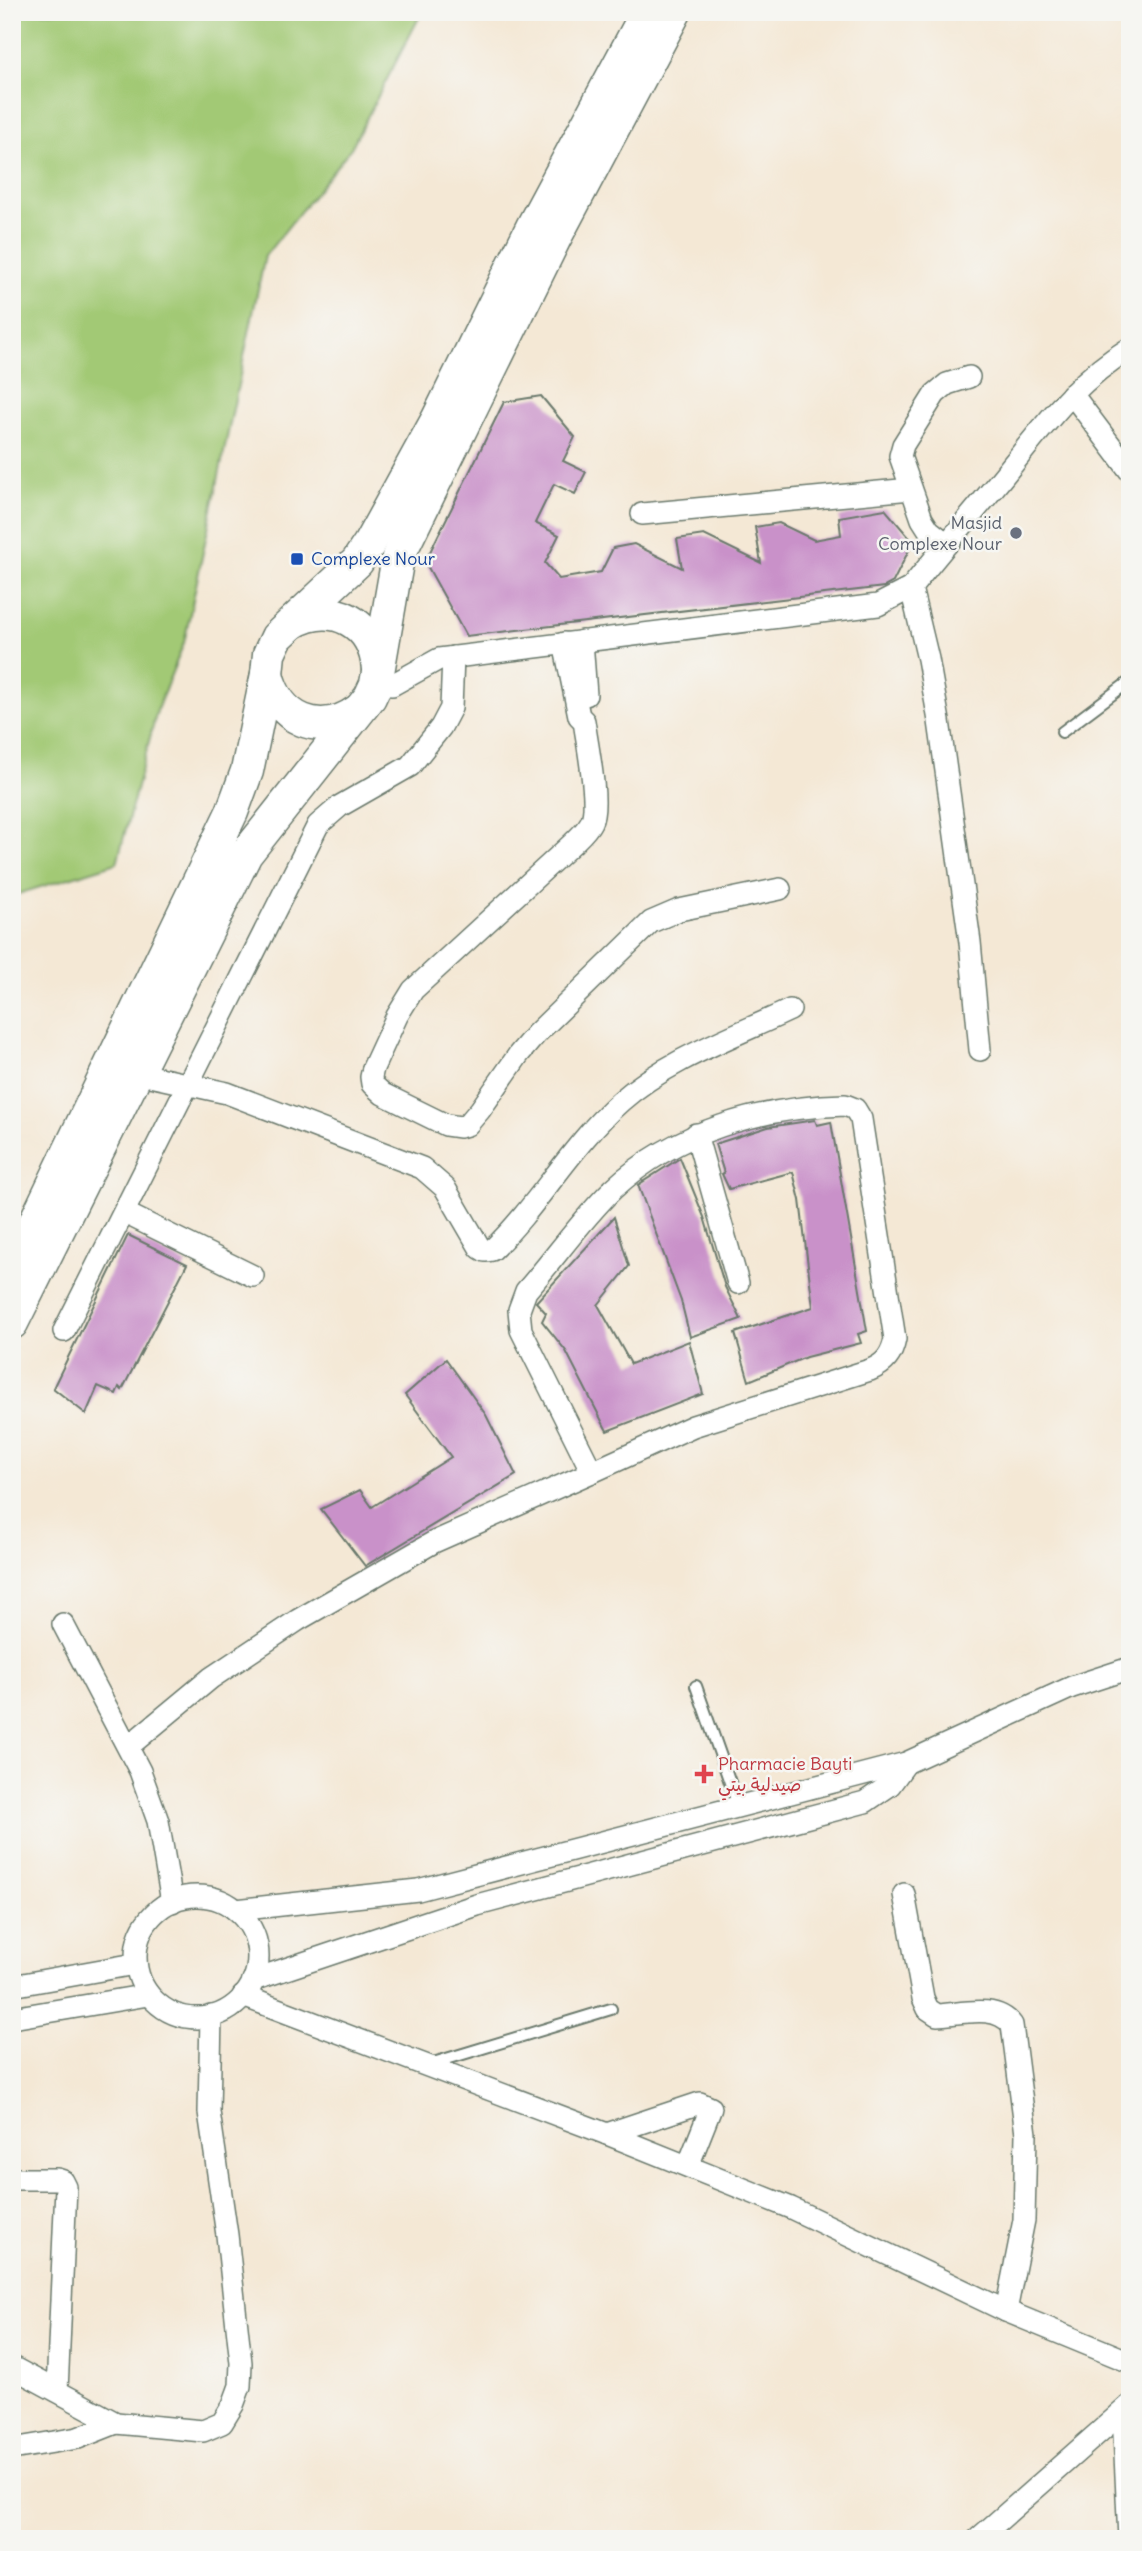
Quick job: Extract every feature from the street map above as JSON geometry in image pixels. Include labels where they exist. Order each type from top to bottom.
[{"type":"main road","points":[[12,1270],[232,812],[247,771],[269,654],[277,637],[357,562],[369,544],[437,421],[532,228],[647,12]]},
{"type":"main road","points":[[12,1323],[246,855],[371,687],[398,557],[555,238],[675,12]]},
{"type":"main road","points":[[267,674],[276,699],[285,710],[309,722],[337,722],[371,687],[377,658],[367,635],[349,620],[337,615],[313,614],[291,623]]},
{"type":"street","points":[[371,687],[392,685],[439,659],[878,605],[911,588],[1014,464],[1045,422],[1084,381],[1130,348]]},
{"type":"street","points":[[947,544],[929,530],[922,519],[900,456],[904,444],[935,394],[947,384],[969,377]]},
{"type":"street","points":[[1072,394],[1130,471]]},
{"type":"street","points":[[642,514],[911,489]]},
{"type":"street","points":[[911,588],[939,721],[970,942],[980,1050]]},
{"type":"street","points":[[573,642],[588,715],[584,721],[594,798],[595,812],[592,821],[578,838],[413,990],[373,1068],[371,1077],[376,1090],[446,1125],[467,1125],[536,1034],[652,922],[679,911],[780,889]]},
{"type":"street","points":[[64,1331],[318,825],[340,806],[410,766],[441,727],[451,708],[453,657]]},
{"type":"street","points":[[136,1073],[227,1093],[422,1168],[445,1188],[480,1248],[485,1251],[492,1250],[590,1134],[620,1102],[646,1080],[790,1010]]},
{"type":"street","points":[[129,1746],[211,1678],[298,1620],[434,1542],[592,1472],[693,1426],[880,1366],[888,1359],[895,1339],[862,1125],[855,1109],[845,1105],[802,1108],[732,1122],[696,1134],[639,1167],[612,1190],[526,1291],[521,1300],[521,1329],[592,1472]]},
{"type":"street","points":[[696,1134],[738,1283]]},
{"type":"street","points":[[125,1213],[253,1276]]},
{"type":"street","points":[[63,1623],[140,1770],[158,1821],[172,1902]]},
{"type":"street","points":[[236,1910],[418,1890],[906,1763],[1072,1687],[1130,1668]]},
{"type":"street","points":[[248,1988],[477,1905],[865,1802],[890,1785],[906,1763]]},
{"type":"street","points":[[765,1798],[770,1827]]},
{"type":"street","points":[[904,1894],[923,1998],[928,2009],[937,2015],[993,2011],[1006,2017],[1012,2025],[1026,2134],[1024,2220],[1006,2311]]},
{"type":"street","points":[[188,1896],[205,1896],[222,1901],[236,1910],[249,1925],[256,1942],[258,1962],[248,1988],[229,2009],[211,2016],[192,2018],[174,2014],[148,1994],[135,1964],[139,1938],[146,1923],[158,1910],[188,1896]]},
{"type":"street","points":[[12,1986],[135,1964]]},
{"type":"street","points":[[248,1988],[427,2065],[791,2208],[1006,2311],[1130,2362]]},
{"type":"street","points":[[12,2018],[148,1994]]},
{"type":"street","points":[[12,2367],[116,2423],[203,2431],[222,2423],[233,2405],[240,2386],[241,2362],[209,2112],[211,2016]]},
{"type":"street","points":[[607,2134],[700,2103],[708,2105],[712,2108],[688,2166]]},
{"type":"street","points":[[12,2179],[57,2179],[63,2181],[66,2187],[57,2391]]},
{"type":"street","points":[[978,2539],[1126,2409]]},
{"type":"street","points":[[1126,2409],[1129,2539]]},
{"type":"street","points":[[12,2449],[78,2438],[116,2423]]},
{"type":"lane","points":[[1062,732],[1130,681]]},
{"type":"lane","points":[[696,1686],[738,1805]]},
{"type":"lane","points":[[427,2065],[611,2009]]},
{"type":"green space","points":[[12,12],[422,12],[351,148],[265,256],[184,643],[158,707],[117,863],[12,896]]},
{"type":"building","points":[[541,396],[575,437],[563,461],[586,472],[575,494],[554,484],[535,523],[559,535],[545,563],[559,579],[601,572],[613,548],[634,544],[682,568],[677,539],[704,535],[761,563],[755,527],[779,523],[814,540],[841,535],[839,517],[885,509],[913,542],[893,582],[884,587],[466,636],[425,562],[504,402]]},
{"type":"building","points":[[815,1120],[817,1125],[831,1122],[867,1331],[858,1334],[861,1343],[806,1357],[749,1381],[735,1333],[813,1307],[800,1200],[793,1172],[729,1189],[722,1174],[724,1173],[715,1144],[768,1127]]},
{"type":"building","points":[[680,1158],[704,1217],[725,1287],[741,1319],[690,1337],[681,1301],[638,1185]]},
{"type":"building","points":[[614,1217],[629,1266],[598,1305],[631,1364],[689,1341],[703,1394],[607,1431],[566,1351],[542,1321],[546,1313],[536,1302]]},
{"type":"building","points":[[128,1235],[187,1264],[122,1390],[119,1387],[116,1394],[98,1386],[86,1414],[53,1388]]},
{"type":"building","points":[[446,1359],[486,1415],[516,1475],[365,1566],[321,1509],[360,1490],[372,1507],[451,1457],[405,1395]]},
{"type":"place","name":"Masjid Complexe Nour","points":[[1016,533]]},
{"type":"place","name":"Complexe Nour","points":[[297,559]]},
{"type":"place","name":"Pharmacie Bayti صيدلية بيتي","points":[[704,1774]]}]
